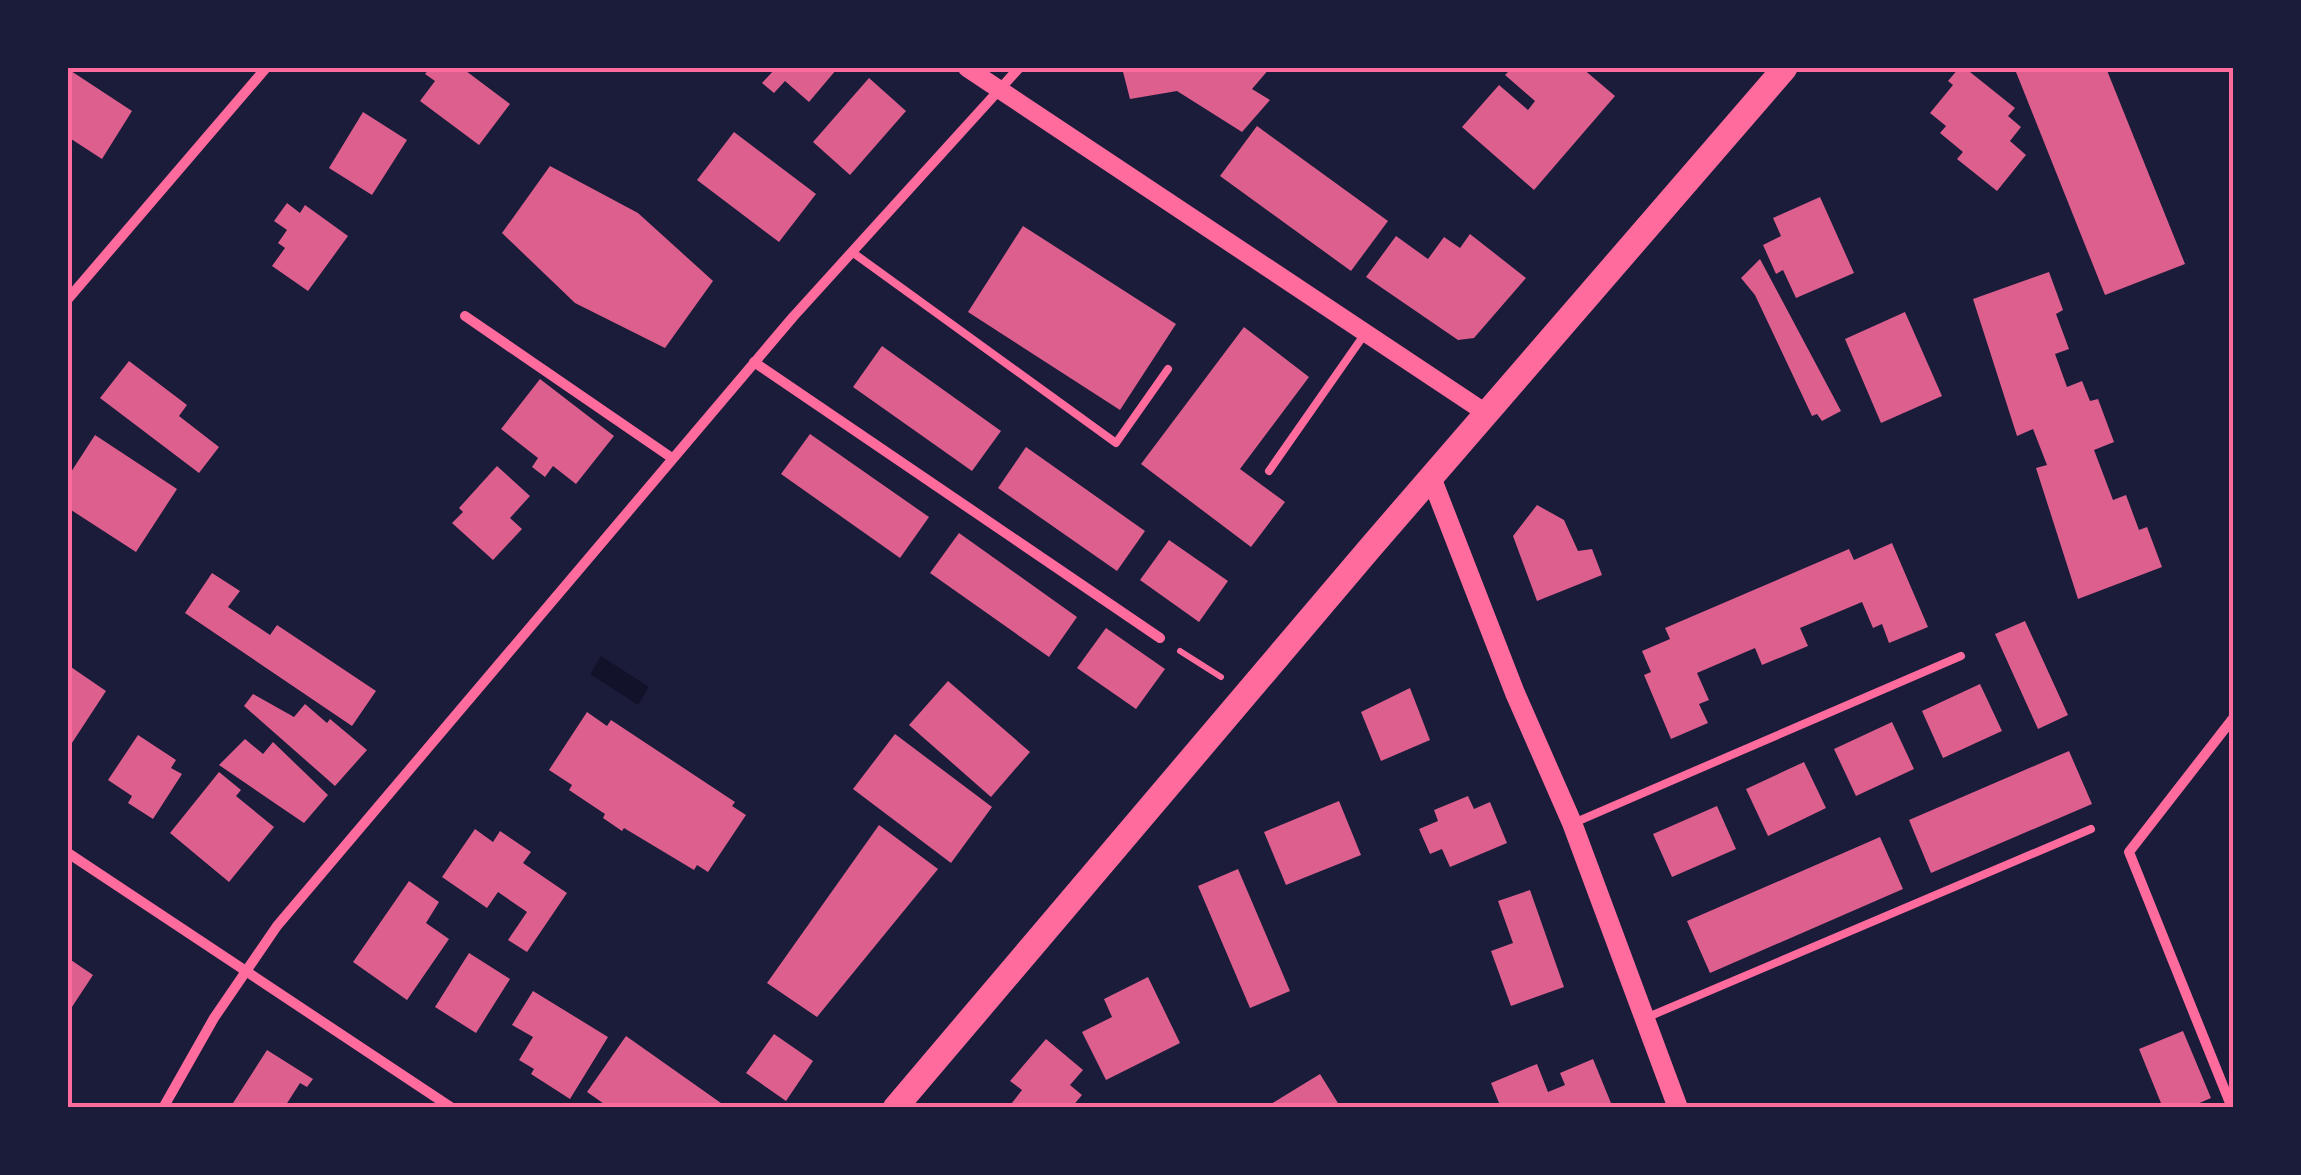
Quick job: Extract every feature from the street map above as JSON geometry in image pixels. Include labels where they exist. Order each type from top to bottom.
[{"type":"main road","points":[[901,1105],[1431,477],[1786,68]]},
{"type":"main road","points":[[1431,477],[1515,692],[1572,823],[1678,1108]]},
{"type":"street","points":[[68,298],[266,68]]},
{"type":"street","points":[[968,68],[1486,413]]},
{"type":"street","points":[[163,1108],[244,970],[276,926],[754,362],[1019,68]]},
{"type":"street","points":[[464,316],[672,458]]},
{"type":"street","points":[[754,362],[1160,638]]},
{"type":"street","points":[[2232,1108],[2129,852],[2234,717]]},
{"type":"street","points":[[68,852],[452,1108]]},
{"type":"lane","points":[[852,252],[1116,443],[1168,369]]},
{"type":"lane","points":[[1268,471],[1365,333]]},
{"type":"lane","points":[[1572,823],[1961,656]]},
{"type":"lane","points":[[1644,1019],[2090,829]]},
{"type":"shaded area","points":[[601,656],[649,687],[638,705],[590,674]]},
{"type":"building","points":[[430,68],[462,68],[510,104],[479,145],[420,101],[435,81],[425,74]]},
{"type":"building","points":[[776,68],[836,70],[809,102],[785,81],[774,93],[762,83]]},
{"type":"building","points":[[1122,68],[1270,68],[1252,89],[1270,100],[1242,132],[1177,91],[1130,99]]},
{"type":"building","points":[[1512,68],[1582,68],[1615,96],[1534,190],[1462,127],[1499,85],[1528,110],[1535,101],[1505,75]]},
{"type":"building","points":[[1959,68],[1965,68],[2015,108],[2008,116],[2021,127],[2010,141],[2026,155],[1997,191],[1957,159],[1963,152],[1940,133],[1946,126],[1930,113],[1953,85],[1948,81]]},
{"type":"building","points":[[2028,68],[2106,68],[2185,264],[2105,295],[2016,72]]},
{"type":"building","points":[[68,69],[132,111],[102,159],[68,137]]},
{"type":"building","points":[[869,78],[906,111],[850,175],[813,142]]},
{"type":"building","points":[[363,112],[407,140],[372,195],[329,168]]},
{"type":"building","points":[[1257,126],[1388,221],[1351,271],[1220,176]]},
{"type":"building","points":[[734,132],[816,194],[779,242],[697,180]]},
{"type":"building","points":[[550,166],[638,213],[713,281],[665,348],[575,303],[502,233]]},
{"type":"building","points":[[1820,197],[1854,273],[1796,298],[1783,270],[1776,274],[1763,245],[1781,236],[1773,218]]},
{"type":"building","points":[[287,203],[300,213],[305,205],[348,236],[308,291],[272,266],[285,248],[278,243],[287,230],[274,221]]},
{"type":"building","points":[[1023,226],[1176,324],[1120,410],[968,312]]},
{"type":"building","points":[[1470,234],[1526,278],[1474,338],[1458,340],[1366,277],[1396,236],[1428,259],[1444,237],[1460,248]]},
{"type":"building","points":[[1760,259],[1841,411],[1822,421],[1817,414],[1812,416],[1755,295],[1741,278]]},
{"type":"building","points":[[2049,272],[2063,310],[2056,314],[2069,349],[2055,354],[2067,387],[2082,381],[2090,401],[2098,399],[2114,442],[2094,450],[2113,500],[2126,495],[2139,530],[2147,527],[2162,567],[2078,599],[2036,468],[2047,465],[2033,429],[2017,436],[1973,299]]},
{"type":"building","points":[[1905,312],[1942,396],[1881,423],[1845,339]]},
{"type":"building","points":[[1244,327],[1309,377],[1240,469],[1285,502],[1251,547],[1141,464]]},
{"type":"building","points":[[882,346],[1001,431],[972,471],[853,387]]},
{"type":"building","points":[[129,361],[187,405],[179,416],[219,447],[199,473],[100,398]]},
{"type":"building","points":[[540,379],[614,436],[576,484],[553,466],[545,477],[532,467],[538,458],[501,429]]},
{"type":"building","points":[[810,434],[929,517],[900,558],[781,474]]},
{"type":"building","points":[[95,435],[177,489],[136,552],[68,508],[68,469],[71,472]]},
{"type":"building","points":[[1026,447],[1145,531],[1117,571],[998,488]]},
{"type":"building","points":[[497,466],[530,496],[510,518],[522,529],[493,560],[452,523],[463,512],[459,508]]},
{"type":"building","points":[[1537,505],[1564,520],[1578,551],[1592,549],[1602,575],[1537,601],[1513,536]]},
{"type":"building","points":[[959,533],[1077,617],[1049,657],[930,573]]},
{"type":"building","points":[[1169,540],[1228,581],[1199,622],[1140,580]]},
{"type":"building","points":[[1892,543],[1928,627],[1889,643],[1882,624],[1873,628],[1862,602],[1800,628],[1808,646],[1762,665],[1755,648],[1697,673],[1709,700],[1699,704],[1708,723],[1671,739],[1644,675],[1651,672],[1642,651],[1670,639],[1665,628],[1849,549],[1854,560]]},
{"type":"building","points":[[212,573],[240,591],[228,607],[270,635],[277,625],[376,691],[352,726],[185,613]]},
{"type":"building","points":[[2025,621],[2068,715],[2038,729],[1995,634]]},
{"type":"building","points":[[1106,628],[1165,669],[1136,709],[1077,668]]},
{"type":"building","points":[[68,665],[106,691],[68,749]]},
{"type":"building","points":[[948,681],[1030,752],[991,797],[909,725]]},
{"type":"building","points":[[1980,684],[2002,731],[1943,758],[1922,711]]},
{"type":"building","points":[[1410,688],[1430,740],[1381,761],[1361,712]]},
{"type":"building","points":[[253,694],[294,717],[305,704],[367,750],[335,786],[244,706]]},
{"type":"building","points":[[587,712],[607,726],[611,720],[735,802],[732,806],[746,815],[708,872],[697,865],[694,870],[624,828],[622,831],[603,818],[605,814],[569,790],[572,785],[549,770]]},
{"type":"building","points":[[1892,722],[1914,769],[1856,796],[1834,749]]},
{"type":"building","points":[[895,734],[992,807],[951,863],[853,789]]},
{"type":"building","points":[[138,735],[176,760],[171,768],[182,774],[153,819],[128,803],[132,796],[108,780]]},
{"type":"building","points":[[245,739],[263,754],[273,742],[328,795],[304,823],[219,765]]},
{"type":"building","points":[[2069,751],[2092,804],[1931,873],[1909,820]]},
{"type":"building","points":[[1804,762],[1826,808],[1768,836],[1746,789]]},
{"type":"building","points":[[219,772],[241,790],[236,796],[274,827],[229,882],[170,833]]},
{"type":"building","points":[[1468,796],[1474,809],[1490,802],[1507,843],[1450,867],[1442,849],[1430,854],[1419,829],[1438,821],[1434,810]]},
{"type":"building","points":[[1339,801],[1361,855],[1286,885],[1264,832]]},
{"type":"building","points":[[1717,806],[1736,849],[1672,877],[1653,834]]},
{"type":"building","points":[[879,825],[938,869],[817,1017],[767,983]]},
{"type":"building","points":[[475,829],[493,842],[500,831],[531,852],[523,863],[567,893],[527,952],[508,940],[527,912],[498,892],[487,908],[442,877]]},
{"type":"building","points":[[1880,837],[1903,889],[1710,973],[1687,921]]},
{"type":"building","points":[[1238,869],[1290,991],[1250,1008],[1198,886]]},
{"type":"building","points":[[409,881],[439,902],[426,923],[449,939],[407,1000],[353,962]]},
{"type":"building","points":[[1530,890],[1564,987],[1511,1006],[1491,951],[1513,943],[1498,901]]},
{"type":"building","points":[[469,953],[510,979],[476,1033],[435,1007]]},
{"type":"building","points":[[68,958],[93,975],[68,1013]]},
{"type":"building","points":[[1148,977],[1180,1043],[1106,1080],[1082,1032],[1112,1017],[1104,999]]},
{"type":"building","points":[[533,991],[608,1037],[570,1099],[531,1074],[534,1069],[519,1060],[533,1037],[512,1025]]},
{"type":"building","points":[[2183,1031],[2211,1098],[2188,1108],[2163,1108],[2139,1049]]},
{"type":"building","points":[[774,1034],[813,1061],[786,1101],[746,1073]]},
{"type":"building","points":[[626,1036],[728,1108],[610,1108],[587,1092]]},
{"type":"building","points":[[1046,1039],[1083,1070],[1070,1085],[1082,1095],[1071,1108],[1008,1108],[1022,1090],[1010,1081]]},
{"type":"building","points":[[267,1050],[313,1079],[307,1087],[300,1083],[284,1108],[240,1108],[233,1103]]},
{"type":"building","points":[[1593,1059],[1613,1108],[1501,1108],[1491,1083],[1537,1064],[1548,1092],[1565,1085],[1560,1073]]},
{"type":"building","points":[[1320,1074],[1341,1108],[1273,1108],[1271,1104]]}]
